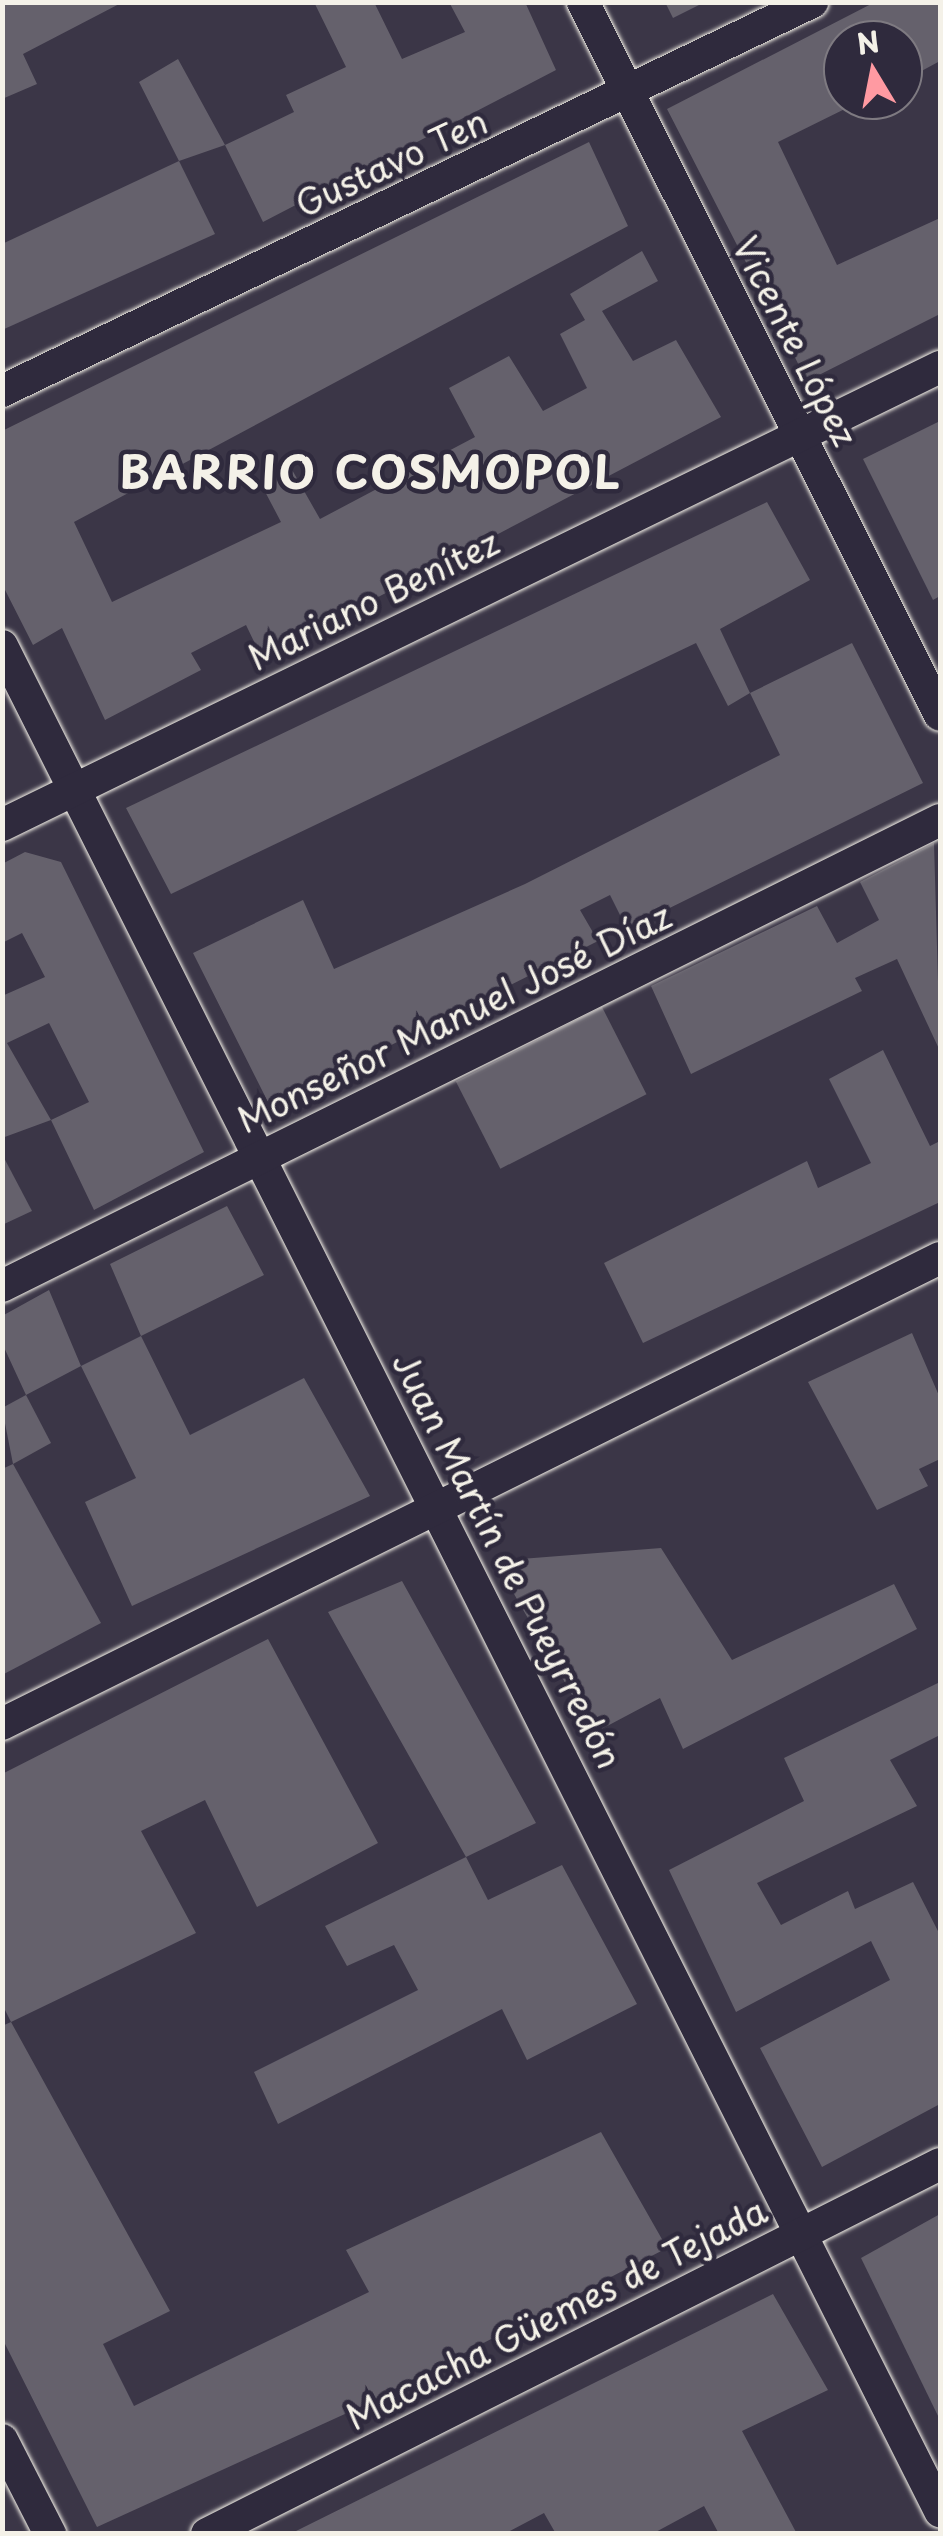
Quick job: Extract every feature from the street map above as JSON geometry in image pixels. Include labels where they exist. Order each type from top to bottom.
[{"type":"street","name":"Vicente López","points":[[583,2],[940,715]]},
{"type":"street","name":"Gustavo Ten","points":[[2,391],[812,2]]},
{"type":"street","name":"Mariano Benítez","points":[[2,825],[940,367]]},
{"type":"street","name":"Juan Martín de Pueyrredón","points":[[2,646],[806,2232],[940,2511]]},
{"type":"street","name":"Monseñor Manuel José Díaz","points":[[2,1286],[940,820]]},
{"type":"street","points":[[2,1724],[940,1258]]},
{"type":"street","name":"Macacha Güemes de Tejada","points":[[207,2534],[940,2164]]},
{"type":"street","points":[[2,2440],[50,2534]]},
{"type":"building","points":[[2,2],[123,2],[23,54],[37,84],[2,99]]},
{"type":"building","points":[[314,2],[374,2],[402,59],[465,32],[449,2],[525,2],[556,70],[263,222],[225,145],[294,112],[286,95],[346,67]]},
{"type":"building","points":[[665,2],[705,2],[673,18]]},
{"type":"building","points":[[875,2],[940,2],[940,61],[923,70],[923,20],[840,20]]},
{"type":"building","points":[[823,29],[823,120],[778,142],[837,265],[940,218],[940,314],[807,381],[667,109]]},
{"type":"building","points":[[178,59],[225,145],[179,161],[139,82]]},
{"type":"building","points":[[589,142],[628,226],[74,522],[112,602],[281,522],[261,484],[291,468],[320,519],[475,437],[449,388],[509,356],[543,411],[587,388],[560,334],[585,320],[570,294],[642,251],[658,281],[602,311],[633,361],[676,340],[721,417],[262,658],[246,625],[191,653],[201,670],[105,720],[62,628],[33,645],[2,584],[2,431]]},
{"type":"building","points":[[179,161],[215,234],[2,330],[2,244]]},
{"type":"building","points":[[940,421],[940,596],[933,600],[863,459]]},
{"type":"building","points":[[767,502],[810,580],[720,629],[750,693],[728,706],[696,643],[171,894],[126,808]]},
{"type":"building","points":[[852,643],[923,783],[627,929],[610,895],[580,910],[598,941],[270,1106],[193,953],[303,900],[334,969],[525,884],[780,755],[750,693]]},
{"type":"building","points":[[934,843],[940,1051],[897,959],[855,978],[862,991],[691,1074],[651,986],[817,906],[837,943],[879,920],[860,882]]},
{"type":"building","points":[[25,852],[61,862],[204,1152],[94,1210],[51,1120],[2,1138],[2,996],[45,977],[22,933],[2,943],[2,864]],"holes":[[[49,1023],[89,1102],[51,1120],[7,1043]]]},
{"type":"building","points":[[602,1007],[646,1094],[500,1169],[456,1081]]},
{"type":"building","points":[[883,1050],[930,1146],[940,1141],[940,1202],[643,1343],[604,1263],[807,1161],[818,1188],[871,1163],[829,1079]]},
{"type":"building","points":[[2,1154],[32,1211],[2,1225]]},
{"type":"building","points":[[227,1206],[264,1275],[141,1336],[110,1264]]},
{"type":"building","points":[[49,1290],[81,1366],[26,1395],[2,1343],[2,1316]]},
{"type":"building","points":[[912,1333],[940,1398],[940,1459],[919,1469],[928,1486],[877,1510],[808,1382]]},
{"type":"building","points":[[141,1336],[190,1435],[304,1378],[370,1496],[132,1606],[85,1502],[136,1478],[81,1366]]},
{"type":"building","points":[[26,1395],[51,1443],[13,1464],[2,1408]]},
{"type":"building","points":[[13,1464],[101,1623],[2,1675],[2,1469]]},
{"type":"building","points":[[661,1548],[732,1660],[894,1584],[917,1629],[683,1749],[660,1698],[594,1733],[495,1561]]},
{"type":"building","points":[[402,1581],[536,1823],[466,1857],[328,1612]]},
{"type":"building","points":[[268,1639],[378,1843],[257,1907],[205,1800],[141,1831],[196,1933],[11,2022],[2,2004],[2,1774]]},
{"type":"building","points":[[940,1682],[940,1735],[890,1760],[917,1806],[757,1883],[781,1925],[848,1891],[855,1909],[913,1882],[940,1935],[940,2104],[822,2167],[760,2048],[890,1980],[871,1941],[736,2012],[669,1870],[804,1801],[784,1758]]},
{"type":"building","points":[[466,1857],[488,1900],[562,1865],[637,2004],[527,2060],[502,2009],[278,2124],[254,2072],[418,1990],[394,1945],[347,1966],[325,1926]]},
{"type":"building","points":[[11,2022],[170,2311],[103,2344],[134,2406],[369,2292],[346,2250],[601,2132],[667,2248],[358,2408],[97,2527],[2,2338],[2,2026]]},
{"type":"building","points":[[940,2214],[940,2420],[861,2258]]},
{"type":"building","points":[[773,2294],[828,2390],[742,2431],[797,2534],[719,2534],[704,2506],[652,2534],[556,2534],[544,2513],[504,2534],[290,2534]]},
{"type":"district","name":"BARRIO COSMOPOL","points":[[371,471]]}]
